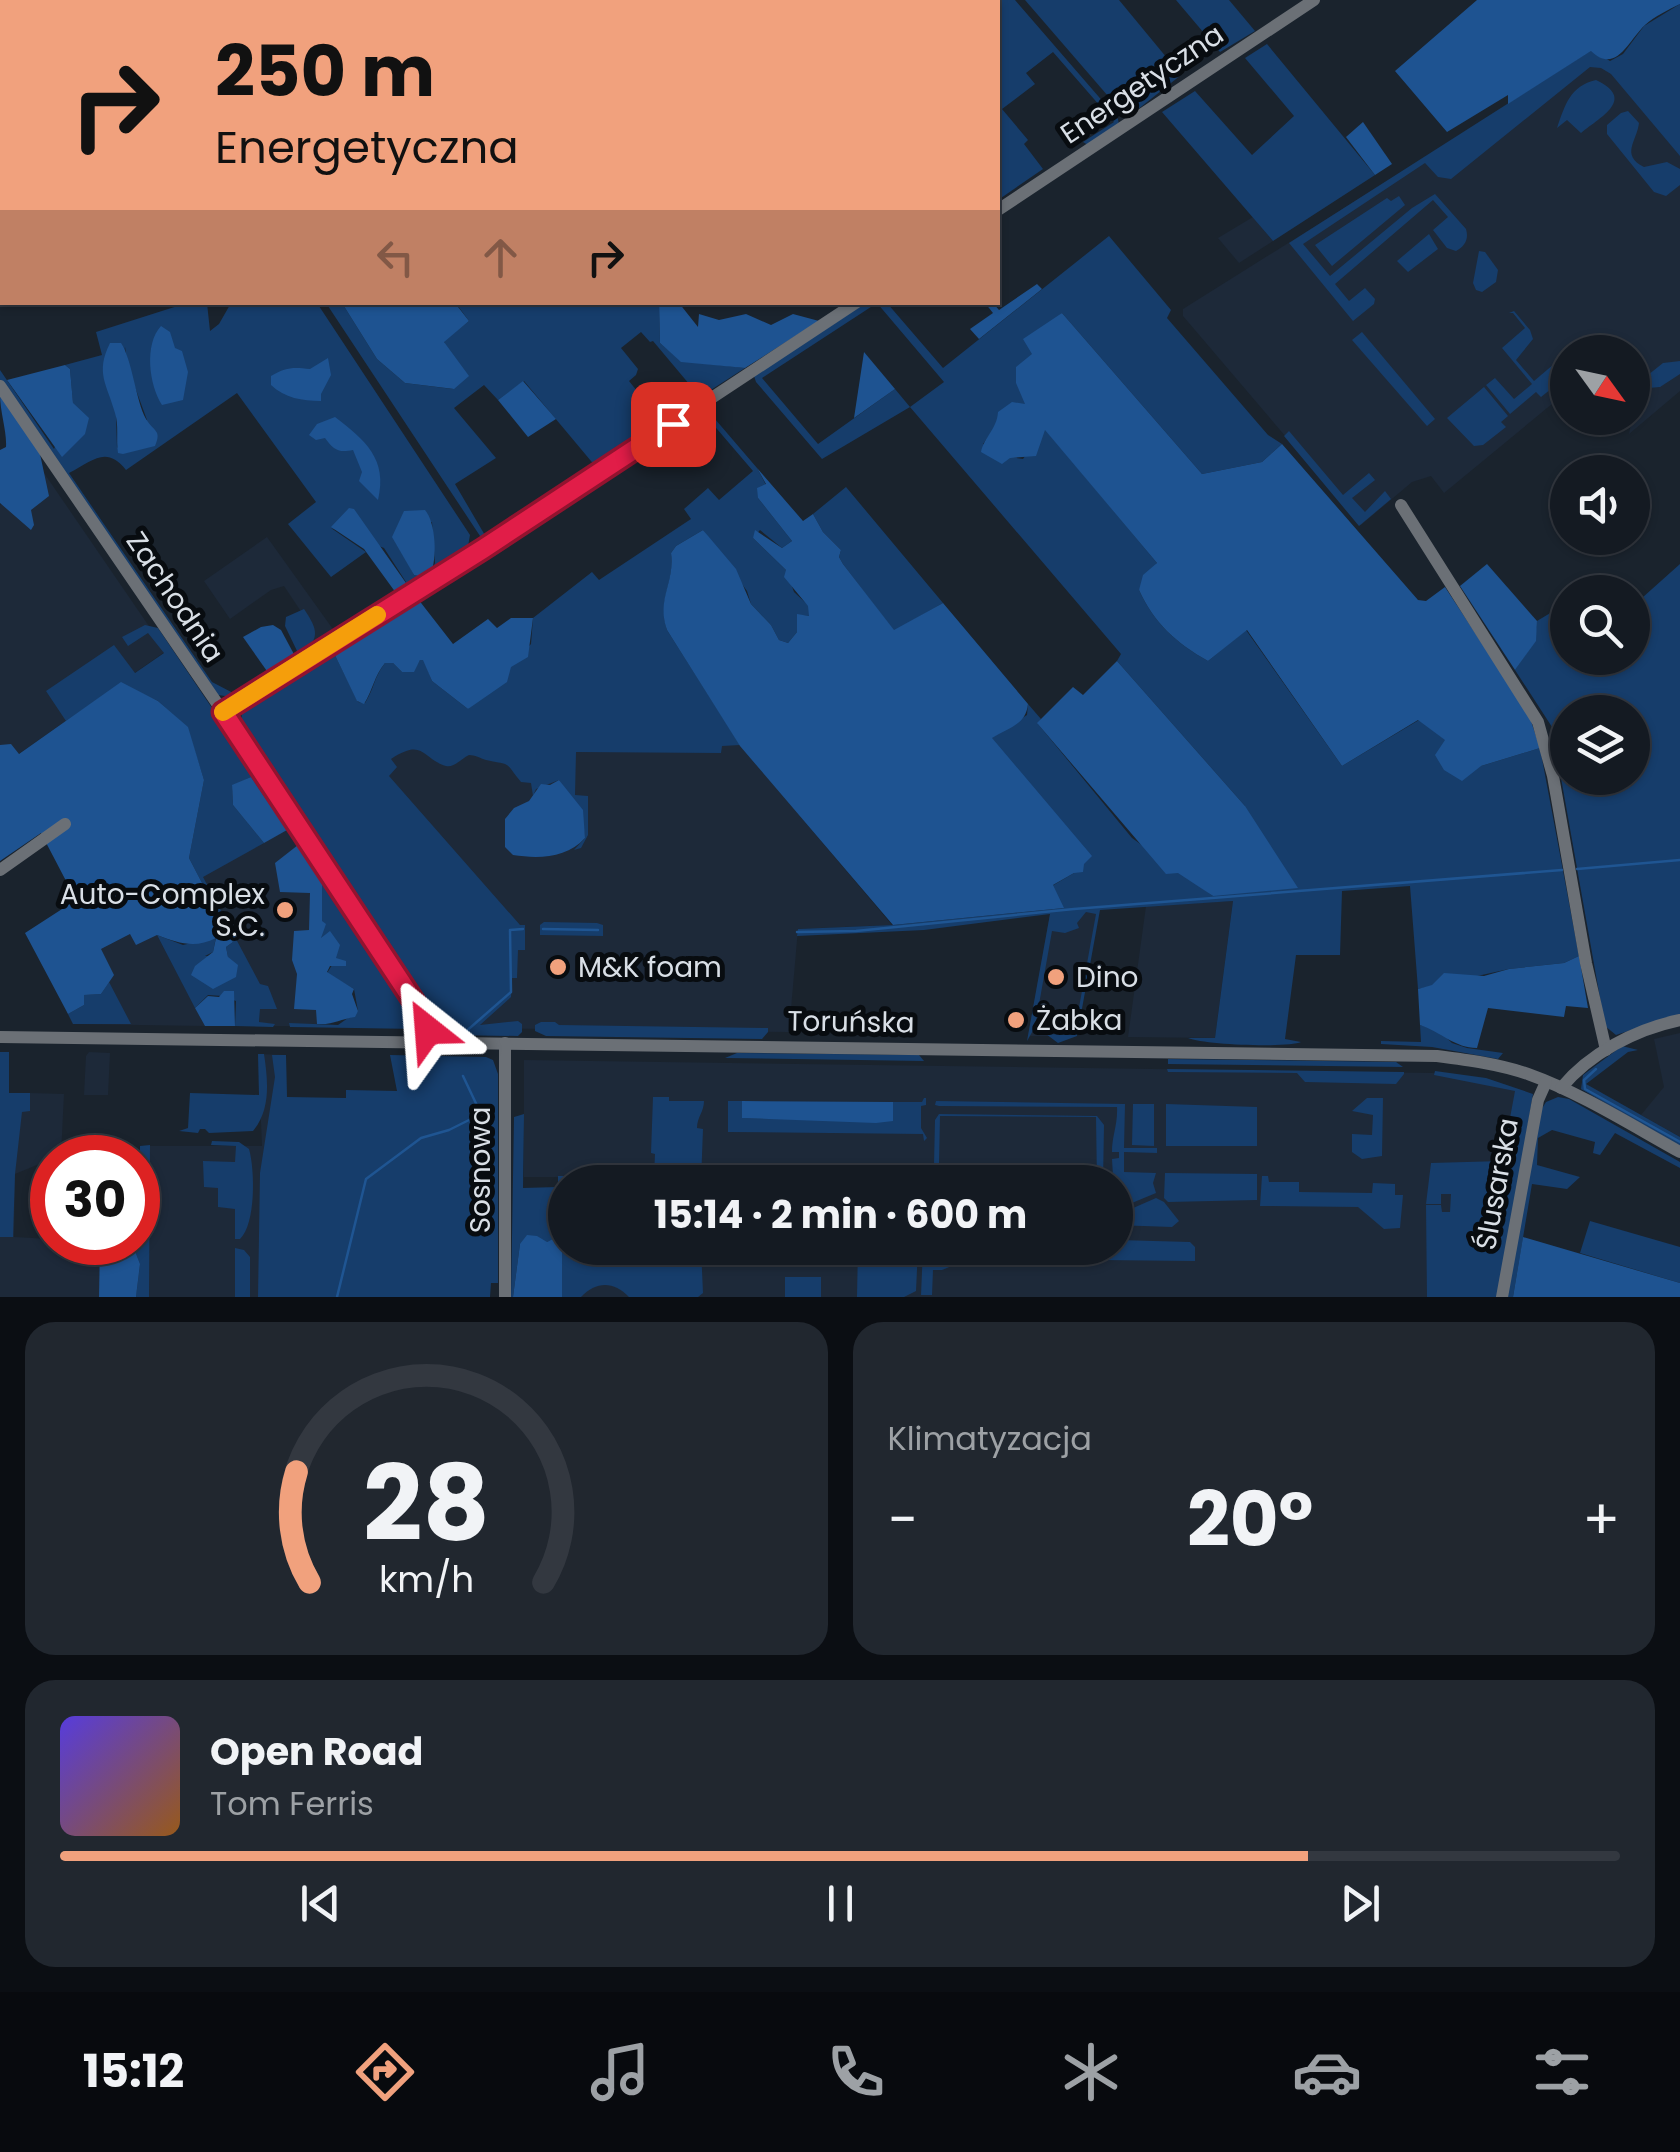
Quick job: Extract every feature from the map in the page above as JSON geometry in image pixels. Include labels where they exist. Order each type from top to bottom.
[{"type":"street","name":"Energetyczna","points":[[1000,209],[1314,0]]},
{"type":"street","points":[[223,712],[483,549],[852,305]]},
{"type":"street","name":"Zachodnia","points":[[0,386],[223,712],[418,1008],[427,1027],[428,1042]]},
{"type":"street","points":[[1401,505],[1538,722],[1553,776],[1586,963],[1606,1050]]},
{"type":"street","points":[[0,870],[65,824]]},
{"type":"street","points":[[1561,1088],[1606,1050],[1636,1033],[1680,1020]]},
{"type":"street","name":"Toruńska","points":[[0,1037],[1437,1056],[1501,1066],[1546,1082],[1680,1152]]},
{"type":"street","name":"Sosnowa","points":[[505,1043],[505,1297]]},
{"type":"street","name":"Ślusarska","points":[[1502,1297],[1538,1100],[1546,1082]]},
{"type":"shaded area","points":[[1000,0],[1015,0],[1118,119],[1119,125],[1088,145],[1083,142],[1114,122],[1053,52],[1026,73],[1035,84],[1002,109],[1028,140],[1024,144],[1043,169],[1000,199]]},
{"type":"shaded area","points":[[1025,0],[1119,0],[1181,75],[1127,118]]},
{"type":"shaded area","points":[[1176,0],[1229,0],[1255,31],[1220,52]]},
{"type":"shaded area","points":[[1477,0],[1680,0],[1680,4],[1649,22],[1615,58],[1600,57],[1591,51],[1508,104],[1508,95],[1447,132],[1395,71]]},
{"type":"shaded area","points":[[1680,4],[1680,156],[1611,74],[1590,67],[1451,179],[1438,177],[1425,163],[1303,244],[1330,276],[1412,208],[1435,194],[1466,229],[1467,239],[1462,247],[1456,251],[1447,248],[1433,230],[1448,217],[1433,200],[1335,284],[1349,301],[1365,288],[1375,299],[1353,321],[1289,243],[1592,50],[1610,61],[1623,54],[1644,26]]},
{"type":"shaded area","points":[[1267,44],[1375,175],[1273,241],[1162,112],[1195,91],[1252,155],[1294,116],[1245,58]]},
{"type":"shaded area","points":[[1594,51],[1680,151],[1680,391],[1650,416],[1650,335],[1550,335],[1550,406],[1444,493],[1431,476],[1412,482],[1361,525],[1183,316],[1183,309]]},
{"type":"shaded area","points":[[1596,80],[1613,94],[1614,101],[1606,114],[1581,133],[1567,120],[1557,128],[1574,92]]},
{"type":"shaded area","points":[[1628,111],[1639,123],[1633,158],[1644,167],[1667,162],[1680,169],[1680,185],[1666,196],[1654,192],[1607,134],[1607,125]]},
{"type":"shaded area","points":[[1363,122],[1392,164],[1375,175],[1346,137]]},
{"type":"shaded area","points":[[1399,196],[1405,205],[1332,266],[1315,245],[1387,198],[1391,201]]},
{"type":"shaded area","points":[[1253,217],[1273,241],[1239,263],[1218,238]]},
{"type":"shaded area","points":[[1429,234],[1438,249],[1408,272],[1397,261]]},
{"type":"shaded area","points":[[1109,236],[1171,310],[1167,318],[1268,435],[1282,444],[1262,462],[1202,474],[1062,313],[1033,354],[1026,404],[997,424],[983,444],[1023,459],[1045,429],[1157,563],[1139,590],[1159,622],[1208,661],[1246,630],[1342,766],[1419,720],[1481,766],[1540,748],[1579,956],[1564,963],[1509,969],[1418,989],[1410,886],[1342,891],[1340,955],[1296,955],[1285,1039],[1301,1042],[1211,1042],[1188,1038],[1215,1038],[1233,901],[1100,910],[1077,1036],[1058,1043],[1046,1034],[1074,1035],[1096,914],[1086,912],[1077,923],[1079,928],[1065,933],[1052,931],[1035,1027],[1027,1041],[1050,914],[924,930],[797,936],[798,929],[893,925],[1063,908],[1052,886],[1074,873],[1023,777],[991,738],[1027,715],[1028,704],[1041,719],[1038,724],[1132,838],[1213,896],[1245,806],[1117,661],[1121,654],[910,407],[944,382],[879,305],[889,305],[943,368]]},
{"type":"shaded area","points":[[1479,251],[1485,252],[1498,270],[1496,282],[1482,292],[1473,283]]},
{"type":"shaded area","points":[[1037,284],[1042,289],[979,339],[970,329],[993,313],[987,305],[995,305],[999,310]]},
{"type":"shaded area","points":[[181,305],[207,305],[210,331],[230,305],[318,305],[470,535],[467,552],[431,573],[435,563],[432,522],[394,536],[414,575],[422,577],[405,588],[406,582],[384,548],[331,528],[366,552],[331,577],[288,524],[316,502],[237,393],[126,470],[106,457],[69,473],[212,682],[235,694],[269,674],[232,697],[218,695],[0,380],[0,370],[54,449],[73,404],[70,369],[65,365],[102,355],[96,332]],"holes":[[[125,347],[128,368],[147,420],[117,448],[116,414]]]},
{"type":"shaded area","points":[[327,305],[343,305],[377,359],[405,383],[453,389],[444,341],[469,321],[457,305],[659,305],[660,343],[681,361],[745,368],[700,397],[641,332],[621,348],[638,369],[629,381],[637,391],[634,394],[661,424],[596,467],[524,381],[498,400],[484,385],[454,408],[496,458],[455,484],[486,537],[482,539]]},
{"type":"shaded area","points":[[343,305],[457,305],[469,321],[444,342],[469,376],[454,389],[405,383],[377,359]]},
{"type":"shaded area","points":[[659,305],[681,305],[698,327],[699,314],[719,320],[746,314],[771,325],[793,314],[819,321],[745,368],[681,362],[660,343]]},
{"type":"shaded area","points":[[862,305],[874,305],[762,378],[818,444],[895,389],[910,407],[822,459],[754,376]]},
{"type":"shaded area","points":[[1514,311],[1533,339],[1516,360],[1534,381],[1550,367],[1550,390],[1541,397],[1536,392],[1510,414],[1486,385],[1495,378],[1514,399],[1532,384],[1502,348],[1525,328],[1509,313]]},
{"type":"shaded area","points":[[1062,313],[1202,474],[1262,462],[1282,444],[1418,600],[1426,601],[1445,587],[1529,715],[1540,748],[1481,766],[1462,781],[1444,770],[1435,755],[1445,740],[1418,720],[1342,766],[1247,630],[1208,661],[1176,639],[1159,622],[1139,590],[1143,575],[1157,563],[1045,430],[1036,456],[1010,458],[1002,464],[981,452],[998,412],[1012,402],[1025,404],[1016,383],[1016,367],[1032,354],[1023,339]]},
{"type":"shaded area","points":[[161,326],[170,332],[175,348],[182,351],[188,372],[183,400],[162,405],[150,365],[152,343]]},
{"type":"shaded area","points":[[1362,332],[1435,419],[1427,426],[1352,340]]},
{"type":"shaded area","points":[[110,343],[121,343],[125,350],[146,419],[157,434],[155,446],[118,453],[116,418],[103,371]]},
{"type":"shaded area","points":[[864,352],[895,389],[854,418]]},
{"type":"shaded area","points":[[328,358],[331,375],[321,401],[294,398],[271,385],[271,376],[276,373],[290,368],[310,369]]},
{"type":"shaded area","points":[[1680,361],[1680,374],[1660,387],[1650,388],[1650,373],[1663,363]]},
{"type":"shaded area","points":[[65,365],[70,369],[73,403],[89,418],[85,434],[62,457],[7,380]]},
{"type":"shaded area","points":[[523,381],[556,419],[528,437],[498,400]]},
{"type":"shaded area","points":[[1484,387],[1508,416],[1501,422],[1506,427],[1483,445],[1474,446],[1447,418]]},
{"type":"shaded area","points":[[0,394],[40,454],[49,496],[31,510],[31,530],[0,503],[0,450],[6,447],[6,441]]},
{"type":"shaded area","points":[[709,412],[757,468],[766,485],[758,498],[792,541],[782,548],[760,530],[753,538],[786,570],[794,592],[809,606],[810,616],[797,615],[797,632],[788,643],[779,640],[703,530],[676,546],[671,553],[665,600],[667,630],[740,745],[722,746],[721,753],[576,752],[575,795],[588,796],[588,835],[581,848],[574,850],[585,838],[582,815],[559,780],[536,789],[533,796],[531,783],[521,782],[507,765],[473,756],[449,766],[417,750],[391,759],[397,767],[389,776],[520,925],[525,925],[525,950],[518,950],[517,978],[512,978],[511,997],[480,1025],[518,1021],[522,1032],[518,1036],[440,1032],[241,730],[242,708],[332,649],[358,702],[365,703],[385,663],[393,663],[402,672],[413,672],[424,660],[432,681],[468,709],[531,644],[533,618],[592,572],[599,580],[691,519],[684,509],[708,488],[719,500],[753,471],[705,415]]},
{"type":"shaded area","points":[[335,417],[372,452],[380,473],[378,500],[359,481],[362,472],[353,450],[337,450],[325,438],[316,440],[309,435],[317,424]]},
{"type":"shaded area","points":[[1289,431],[1343,495],[1369,473],[1375,480],[1352,498],[1365,512],[1385,491],[1391,499],[1359,526],[1284,436]]},
{"type":"shaded area","points":[[757,468],[803,521],[813,514],[823,532],[841,550],[843,564],[894,630],[943,603],[1028,704],[1020,721],[992,738],[1092,856],[1084,864],[1083,872],[1053,885],[1064,908],[893,925],[740,746],[667,630],[664,600],[671,553],[703,530],[736,569],[751,604],[779,640],[788,643],[797,632],[797,614],[809,616],[808,606],[784,577],[786,570],[753,538],[755,530],[782,548],[792,541],[758,498],[757,488],[766,484]]},
{"type":"shaded area","points":[[44,473],[166,651],[0,767],[0,505]]},
{"type":"shaded area","points":[[846,487],[943,603],[894,631],[843,564],[841,550],[823,532],[813,514]]},
{"type":"shaded area","points":[[349,508],[354,509],[406,583],[405,588],[396,593],[364,549],[331,527]]},
{"type":"shaded area","points":[[425,510],[435,550],[431,573],[422,577],[414,575],[392,537],[404,511]]},
{"type":"shaded area","points":[[267,537],[335,632],[308,649],[312,628],[284,586],[271,590],[230,619],[204,581]]},
{"type":"shaded area","points":[[1487,564],[1537,621],[1536,641],[1515,670],[1460,586]]},
{"type":"shaded area","points":[[1680,564],[1680,1014],[1616,1035],[1605,1026],[1564,795],[1650,795],[1650,695],[1550,695],[1550,724],[1515,670],[1535,641],[1537,621],[1550,613],[1550,675],[1650,675],[1650,591]]},
{"type":"shaded area","points":[[418,599],[453,644],[488,619],[497,628],[511,618],[533,618],[528,657],[511,667],[507,682],[468,709],[432,681],[423,660],[414,672],[402,672],[393,663],[385,663],[364,704],[357,701],[332,649]]},
{"type":"shaded area","points":[[304,609],[315,634],[299,655],[285,626],[286,617]]},
{"type":"shaded area","points":[[145,625],[158,628],[293,828],[290,834],[251,777],[232,786],[233,805],[264,843],[203,877],[260,984],[268,986],[277,1009],[260,1009],[259,1022],[275,1024],[273,1027],[235,1026],[236,1001],[222,996],[208,995],[195,1008],[157,935],[183,945],[216,937],[213,952],[205,956],[228,957],[226,947],[233,942],[189,858],[204,780],[187,727],[158,701],[121,683],[66,721],[46,691],[114,645],[135,673],[164,653],[148,633],[128,646],[122,637]]},
{"type":"shaded area","points":[[273,625],[281,630],[296,658],[269,674],[243,637]]},
{"type":"shaded area","points":[[1117,661],[1245,806],[1298,888],[1213,896],[1178,873],[1166,874],[1037,723],[1073,687],[1083,695]]},
{"type":"shaded area","points":[[121,682],[158,701],[188,727],[204,780],[189,858],[233,942],[226,947],[228,957],[238,965],[236,977],[213,989],[191,975],[195,966],[213,952],[216,938],[194,944],[157,935],[136,945],[130,934],[101,949],[114,975],[101,994],[84,995],[84,1005],[68,1014],[25,933],[76,900],[41,833],[0,861],[0,745],[11,744],[19,754]]},
{"type":"shaded area","name":"M&K foam","points":[[361,744],[740,745],[892,925],[798,929],[789,1032],[473,1028]]},
{"type":"shaded area","points":[[235,752],[318,876],[317,1026],[259,1026],[260,994],[161,804]]},
{"type":"shaded area","points":[[251,777],[287,830],[264,843],[233,805],[232,785]]},
{"type":"shaded area","points":[[559,780],[583,810],[585,838],[570,850],[552,856],[513,855],[505,847],[505,819],[514,808],[529,801],[541,784]]},
{"type":"shaded area","points":[[298,845],[305,845],[416,1014],[418,1029],[290,1027],[289,1023],[338,1025],[358,1011],[354,989],[327,973],[336,959],[321,940],[322,881]]},
{"type":"shaded area","points":[[298,845],[322,881],[322,921],[326,924],[321,938],[330,931],[340,945],[336,958],[346,961],[346,966],[330,966],[327,972],[354,989],[358,1011],[355,1017],[328,1024],[317,1024],[316,1010],[294,1009],[294,931],[309,930],[310,893],[280,892],[275,863]]},
{"type":"shaded area","points":[[1233,901],[1215,1038],[1128,1037],[1146,906]]},
{"type":"shaded area","points":[[1099,910],[1076,1036],[1028,1036],[1050,914]]},
{"type":"shaded area","points":[[544,922],[597,923],[603,925],[603,936],[540,935]]},
{"type":"shaded area","points":[[130,934],[157,935],[205,1026],[73,1024],[68,1014],[101,949]]},
{"type":"shaded area","points":[[1579,956],[1588,1008],[1566,1006],[1564,1017],[1488,1008],[1477,1048],[1420,1025],[1418,989],[1432,985],[1444,973],[1484,976],[1564,963]]},
{"type":"shaded area","points":[[109,982],[131,1024],[73,1024],[68,1014],[84,1005],[84,995],[101,994]]},
{"type":"shaded area","points":[[224,991],[234,991],[235,1026],[205,1026],[195,1008],[208,996],[219,997]]},
{"type":"shaded area","points":[[541,1022],[768,1028],[768,1032],[762,1039],[546,1036],[535,1031],[535,1025]]},
{"type":"shaded area","points":[[1420,1025],[1439,1031],[1452,1043],[1503,1053],[1498,1059],[1432,1047],[1381,1044],[1421,1042]]},
{"type":"shaded area","points":[[1680,1033],[1680,1137],[1641,1115],[1664,1087],[1654,1039]]},
{"type":"shaded area","points":[[1622,1046],[1638,1050],[1628,1052],[1586,1084],[1680,1137],[1680,1146],[1581,1089],[1583,1075]]},
{"type":"shaded area","points":[[0,1052],[9,1052],[9,1093],[30,1093],[30,1111],[22,1112],[13,1237],[0,1237]]},
{"type":"shaded area","points":[[89,1052],[110,1053],[108,1095],[84,1095]]},
{"type":"shaded area","points":[[737,1053],[919,1055],[924,1061],[725,1058]]},
{"type":"shaded area","points":[[258,1054],[286,1055],[290,1297],[0,1297],[0,1173],[22,1111],[30,1111],[30,1093],[64,1094],[62,1135],[30,1135],[30,1168],[15,1174],[14,1237],[30,1238],[30,1265],[160,1265],[160,1146],[262,1146]]},
{"type":"shaded area","points":[[258,1054],[264,1054],[267,1094],[253,1131],[179,1131],[188,1128],[190,1093],[259,1095]]},
{"type":"shaded area","points":[[272,1055],[286,1055],[287,1097],[346,1098],[346,1090],[397,1091],[390,1055],[493,1060],[498,1074],[498,1283],[491,1283],[490,1297],[258,1297],[260,1173],[275,1077]]},
{"type":"shaded area","points":[[1168,1059],[1396,1062],[1403,1067],[1168,1064]]},
{"type":"shaded area","points":[[524,1060],[1433,1073],[1480,1079],[1528,1092],[1493,1297],[562,1297],[562,1265],[1133,1265],[1133,1165],[548,1165],[548,1177],[524,1177]]},
{"type":"shaded area","points":[[1167,1069],[1404,1074],[1396,1084],[1305,1082],[1297,1073]]},
{"type":"shaded area","points":[[1435,1071],[1486,1078],[1533,1094],[1499,1297],[1427,1297],[1426,1205],[1441,1205],[1442,1212],[1450,1212],[1451,1194],[1441,1194],[1441,1204],[1426,1204],[1431,1163],[1502,1161],[1515,1091],[1434,1075]]},
{"type":"shaded area","points":[[653,1097],[704,1101],[697,1128],[703,1129],[702,1165],[654,1165],[655,1154],[651,1153]]},
{"type":"shaded area","points":[[1558,1097],[1569,1099],[1680,1162],[1680,1168],[1615,1133],[1600,1155],[1593,1153],[1595,1142],[1552,1130],[1538,1138],[1537,1165],[1580,1177],[1567,1189],[1532,1184],[1513,1297],[1507,1297],[1541,1110],[1546,1102]]},
{"type":"shaded area","points":[[924,1098],[924,1141],[923,1134],[728,1132],[728,1101],[742,1101],[742,1118],[893,1121],[893,1102],[922,1102]]},
{"type":"shaded area","points":[[1367,1098],[1383,1098],[1382,1156],[1362,1159],[1352,1152],[1352,1134],[1372,1135],[1373,1115],[1352,1111]]},
{"type":"shaded area","points":[[742,1101],[893,1102],[893,1121],[742,1118]]},
{"type":"shaded area","points":[[936,1101],[1125,1104],[1124,1148],[1157,1148],[1157,1153],[1124,1152],[1124,1165],[1112,1165],[1112,1159],[1119,1158],[1119,1152],[1112,1152],[1117,1107],[935,1105]]},
{"type":"shaded area","points":[[1133,1104],[1154,1104],[1154,1146],[1132,1145]]},
{"type":"shaded area","points":[[1166,1104],[1257,1107],[1257,1146],[1166,1146]]},
{"type":"shaded area","points":[[524,1114],[523,1188],[548,1187],[548,1242],[520,1244],[511,1297],[514,1117]]},
{"type":"shaded area","points":[[939,1114],[1097,1116],[1104,1125],[1103,1165],[1097,1165],[1096,1117],[940,1116],[939,1165],[934,1165],[935,1120]]},
{"type":"shaded area","points":[[212,1141],[239,1142],[249,1149],[251,1209],[240,1239],[235,1239],[235,1209],[218,1207],[218,1188],[204,1187],[203,1161],[235,1162],[236,1146],[211,1145]]},
{"type":"shaded area","points":[[1133,1172],[1156,1173],[1156,1193],[1133,1203]]},
{"type":"shaded area","points":[[1165,1173],[1257,1174],[1257,1200],[1168,1202],[1164,1198]]},
{"type":"shaded area","points":[[1262,1176],[1268,1176],[1269,1182],[1299,1182],[1299,1192],[1372,1193],[1373,1183],[1395,1184],[1395,1195],[1403,1195],[1400,1228],[1384,1229],[1358,1207],[1260,1206]]},
{"type":"shaded area","points":[[1156,1198],[1179,1221],[1172,1227],[1133,1226],[1133,1208]]},
{"type":"shaded area","points":[[1590,1221],[1680,1247],[1680,1283],[1580,1253]]},
{"type":"shaded area","points":[[527,1235],[547,1242],[548,1265],[562,1265],[562,1297],[513,1297],[520,1244]]},
{"type":"shaded area","points":[[1523,1237],[1680,1283],[1680,1297],[1513,1297]]},
{"type":"shaded area","points":[[1133,1240],[1190,1242],[1195,1247],[1195,1261],[1133,1260]]},
{"type":"shaded area","points":[[235,1248],[250,1257],[250,1297],[235,1297]]},
{"type":"shaded area","points":[[100,1265],[140,1265],[136,1297],[99,1297]]},
{"type":"shaded area","points":[[140,1265],[149,1265],[149,1297],[136,1297]]},
{"type":"shaded area","points":[[561,1265],[702,1265],[703,1293],[698,1297],[629,1297],[605,1285],[581,1297],[562,1297]]},
{"type":"shaded area","points":[[858,1265],[917,1265],[916,1291],[904,1297],[857,1297]]},
{"type":"shaded area","points":[[922,1265],[954,1265],[933,1270],[932,1295],[921,1295]]},
{"type":"shaded area","points":[[785,1277],[821,1277],[821,1297],[785,1297]]},
{"type":"waterway","points":[[1577,869],[1680,860]]},
{"type":"waterway","points":[[797,932],[856,931],[1074,909],[1562,870]]},
{"type":"waterway","points":[[463,1034],[511,992],[510,930],[523,929]]},
{"type":"waterway","points":[[543,929],[598,930]]},
{"type":"waterway","points":[[1596,1069],[1584,1080],[1585,1089],[1680,1142]]},
{"type":"waterway","points":[[337,1297],[366,1179],[421,1138],[481,1114],[463,1076]]},
{"type":"slow traffic","points":[[223,712],[377,615]]},
{"type":"place","name":"Auto-Complex S.C.","points":[[285,910]]},
{"type":"place","name":"M&K foam","points":[[558,967]]},
{"type":"place","name":"Dino","points":[[1056,977]]},
{"type":"place","name":"Żabka","points":[[1016,1020]]},
{"type":"route","points":[[428,1030],[422,1014],[223,712],[673,424]]}]
